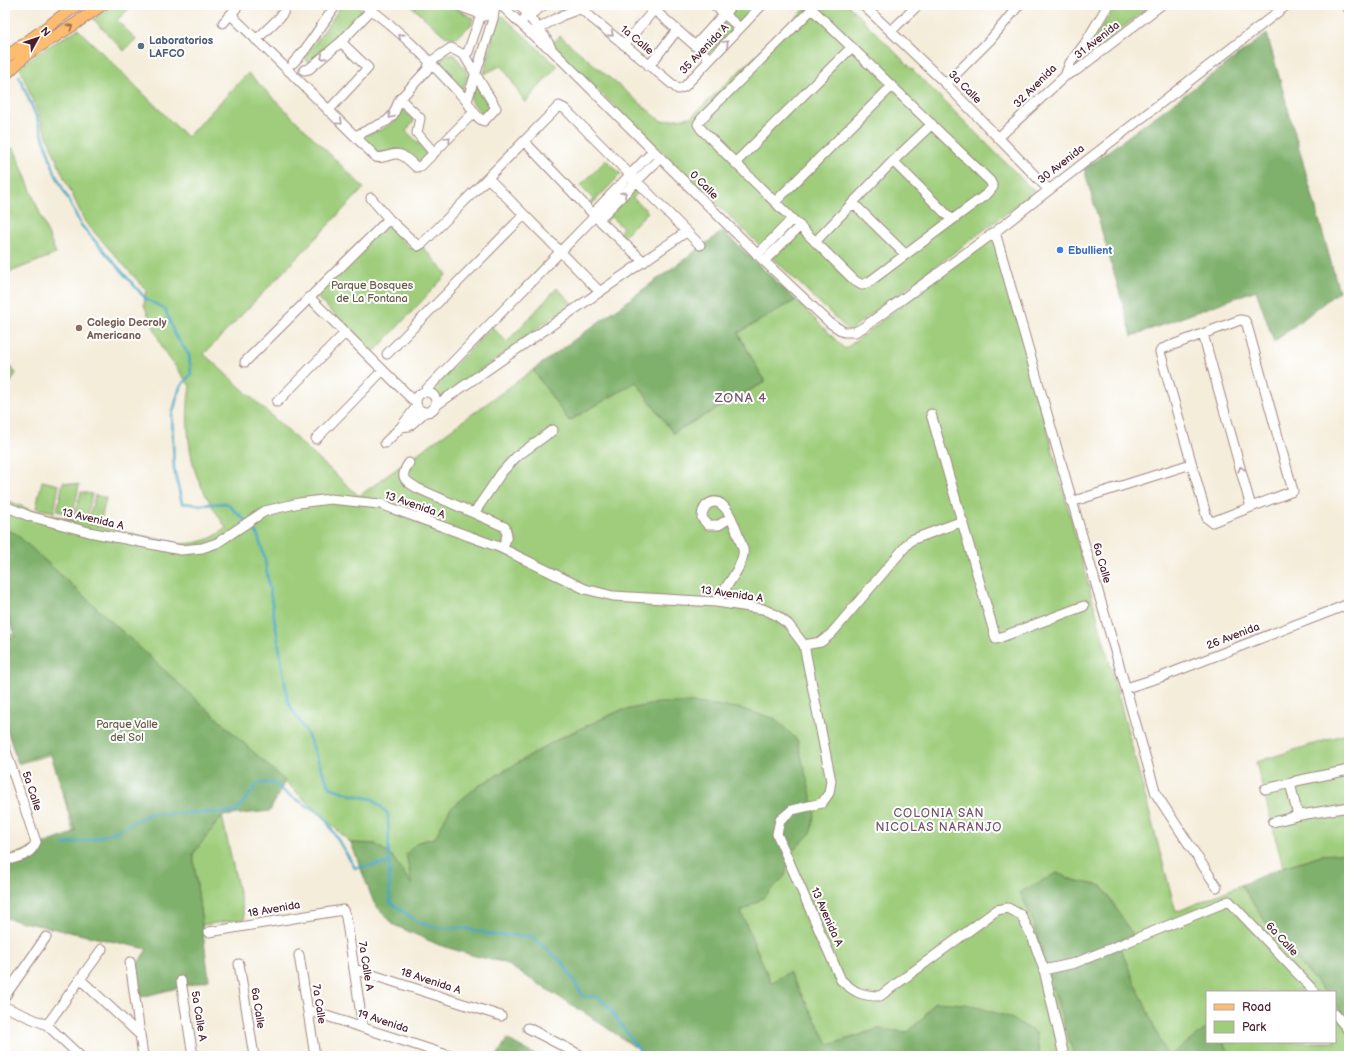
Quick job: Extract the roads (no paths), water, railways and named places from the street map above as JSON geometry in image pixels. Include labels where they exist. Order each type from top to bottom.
[{"type":"main road","points":[[5,58],[77,5]]},
{"type":"main road","points":[[5,75],[27,54],[102,5]]},
{"type":"street","points":[[222,23],[233,14],[239,5]]},
{"type":"street","points":[[336,5],[304,51],[296,70],[303,87],[376,156],[380,158],[397,154],[402,155],[416,167],[421,166],[474,112]]},
{"type":"street","points":[[464,54],[468,52],[481,15],[490,5]]},
{"type":"street","points":[[467,101],[493,19],[495,5]]},
{"type":"street","name":"0 Calle","points":[[501,5],[519,22],[534,31]]},
{"type":"street","name":"0 Calle","points":[[520,5],[529,15],[539,42],[551,49],[764,261],[830,323],[844,332]]},
{"type":"street","points":[[519,22],[544,5],[553,21]]},
{"type":"street","points":[[534,31],[590,5]]},
{"type":"street","points":[[714,5],[740,28]]},
{"type":"street","points":[[695,46],[732,5]]},
{"type":"street","name":"35 Avenida A","points":[[678,89],[684,87],[762,5]]},
{"type":"street","name":"3a Calle","points":[[863,5],[946,84],[1048,189]]},
{"type":"street","points":[[891,32],[918,5]]},
{"type":"street","points":[[946,84],[991,39],[1019,5]]},
{"type":"street","name":"32 Avenida","points":[[998,138],[1065,76],[1070,63],[1084,46],[1108,5]]},
{"type":"street","name":"31 Avenida","points":[[1065,76],[1077,70],[1161,5]]},
{"type":"street","name":"30 Avenida","points":[[844,332],[855,332],[864,327],[995,232],[1048,189],[1288,5]]},
{"type":"street","points":[[1347,5],[1349,10]]},
{"type":"street","points":[[256,40],[280,17],[286,6]]},
{"type":"street","points":[[459,6],[493,19]]},
{"type":"street","points":[[624,45],[652,7],[710,59]]},
{"type":"street","points":[[233,14],[234,18],[278,62],[296,70],[309,69],[341,42],[368,8],[430,62],[467,101],[474,112],[484,120],[496,108],[464,54],[452,48],[430,62],[427,70],[400,99],[393,115],[387,121],[355,136]]},
{"type":"street","name":"1a Calle","points":[[581,9],[678,89]]},
{"type":"street","points":[[812,9],[852,47],[990,181],[993,187],[988,193],[869,282],[862,285],[855,281],[815,242],[701,129],[698,124],[702,118],[807,12],[812,9]]},
{"type":"street","points":[[649,66],[677,30]]},
{"type":"street","points":[[475,33],[487,36]]},
{"type":"street","points":[[328,111],[368,68],[341,42]]},
{"type":"street","points":[[1084,46],[1094,57]]},
{"type":"street","points":[[735,163],[852,47]]},
{"type":"street","points":[[775,202],[892,86]]},
{"type":"street","points":[[400,99],[420,118],[417,133],[434,153]]},
{"type":"street","points":[[371,198],[389,219],[418,246],[423,243],[559,106],[566,109],[700,245]]},
{"type":"street","points":[[815,242],[932,124]]},
{"type":"street","points":[[524,141],[596,216],[644,262]]},
{"type":"street","points":[[385,443],[419,407],[418,397],[560,251],[596,216],[603,215],[634,178],[653,151]]},
{"type":"street","points":[[634,178],[660,158]]},
{"type":"street","points":[[893,162],[951,220]]},
{"type":"street","points":[[488,178],[600,292]]},
{"type":"street","points":[[853,203],[906,254]]},
{"type":"street","points":[[387,354],[524,215]]},
{"type":"street","points":[[245,362],[389,219]]},
{"type":"street","points":[[757,254],[792,219]]},
{"type":"street","points":[[764,261],[800,226]]},
{"type":"street","points":[[309,297],[419,407],[431,411],[435,406],[686,232]]},
{"type":"street","points":[[779,232],[786,240]]},
{"type":"street","name":"6a Calle","points":[[995,232],[1156,794],[1217,887]]},
{"type":"street","points":[[1240,320],[1247,324],[1293,487],[1293,491],[1291,493],[1212,522],[1209,521],[1191,464],[1160,352],[1162,349],[1203,334],[1240,320]]},
{"type":"street","points":[[277,402],[345,333]]},
{"type":"street","points":[[1203,334],[1251,507]]},
{"type":"street","points":[[316,439],[383,370]]},
{"type":"street","points":[[423,393],[433,394],[436,400],[435,406]]},
{"type":"street","points":[[931,414],[996,639],[1084,606]]},
{"type":"street","points":[[474,513],[502,472],[516,457],[553,430]]},
{"type":"street","points":[[409,463],[403,471],[403,476],[417,488],[505,527],[507,535],[503,549]]},
{"type":"street","points":[[1072,502],[1191,464]]},
{"type":"street","name":"13 Avenida A","points":[[5,506],[29,516],[89,532],[181,550],[202,548],[217,543],[265,511],[299,503],[330,499],[380,504],[503,549],[585,589],[613,596],[716,602],[763,609],[776,615],[788,624],[804,645],[831,781],[829,793],[822,803],[792,810],[780,820],[777,834],[841,980],[851,989],[865,996],[880,996],[997,910],[1008,908],[1021,915],[1033,939],[1044,970],[1064,1056]]},
{"type":"street","points":[[716,602],[744,558],[743,549],[730,518]]},
{"type":"street","points":[[804,645],[822,642],[831,634],[911,540],[963,521]]},
{"type":"street","name":"26 Avenida","points":[[1126,688],[1161,677],[1349,604]]},
{"type":"street","name":"5a Calle","points":[[5,748],[36,842],[32,850],[27,855],[5,861]]},
{"type":"street","points":[[1265,789],[1349,770]]},
{"type":"street","points":[[1292,783],[1291,787],[1297,812],[1301,815]]},
{"type":"street","points":[[1274,822],[1301,815],[1349,807]]},
{"type":"street","name":"6a Calle","points":[[1044,970],[1075,963],[1225,901],[1231,902],[1314,991]]},
{"type":"street","name":"18 Avenida","points":[[209,932],[343,910]]},
{"type":"street","name":"7a Calle A","points":[[343,910],[346,917],[363,1028]]},
{"type":"street","points":[[5,996],[46,937]]},
{"type":"street","points":[[47,1025],[102,949]]},
{"type":"street","name":"7a Calle","points":[[299,955],[315,1056]]},
{"type":"street","points":[[130,962],[143,1056]]},
{"type":"street","name":"6a Calle","points":[[239,964],[254,1056]]},
{"type":"street","name":"18 Avenida A","points":[[354,969],[501,1016]]},
{"type":"street","points":[[81,980],[140,1035]]},
{"type":"street","name":"5a Calle A","points":[[182,981],[194,1056]]},
{"type":"street","points":[[5,1007],[47,1025],[80,1056]]},
{"type":"street","name":"19 Avenida","points":[[308,1010],[450,1056]]},
{"type":"street","points":[[1336,1015],[1349,1031]]},
{"type":"street","points":[[528,1028],[582,1056]]},
{"type":"waterway","points":[[5,38],[9,46]]},
{"type":"waterway","points":[[19,76],[37,118],[55,173],[81,225],[146,299],[165,309],[175,335],[189,355],[191,374],[180,387],[172,415],[174,469],[182,503],[201,505],[226,503],[246,521]]},
{"type":"waterway","points":[[249,525],[257,533],[264,555],[290,706],[308,736],[330,787],[352,795],[373,799],[388,814],[390,902],[419,923],[440,928],[464,928],[493,935],[531,936],[563,963],[583,996],[597,997],[607,1005],[643,1056]]},
{"type":"waterway","points":[[63,845],[93,839],[117,831],[149,814],[235,812],[259,783],[274,783],[287,794],[323,815],[355,868],[389,863]]},
{"type":"place","name":"Laboratorios LAFCO","points":[[141,46]]},
{"type":"place","name":"Ebullient","points":[[1060,250]]},
{"type":"place","name":"Colegio Decroly Americano","points":[[79,328]]},
{"type":"district","name":"ZONA 4","points":[[741,398]]},
{"type":"district","name":"COLONIA SAN NICOLAS NARANJO","points":[[939,820]]},
{"type":"park label","name":"Parque Bosques de La Fontana","points":[[372,291]]},
{"type":"park label","name":"Parque Valle del Sol","points":[[127,730]]}]
